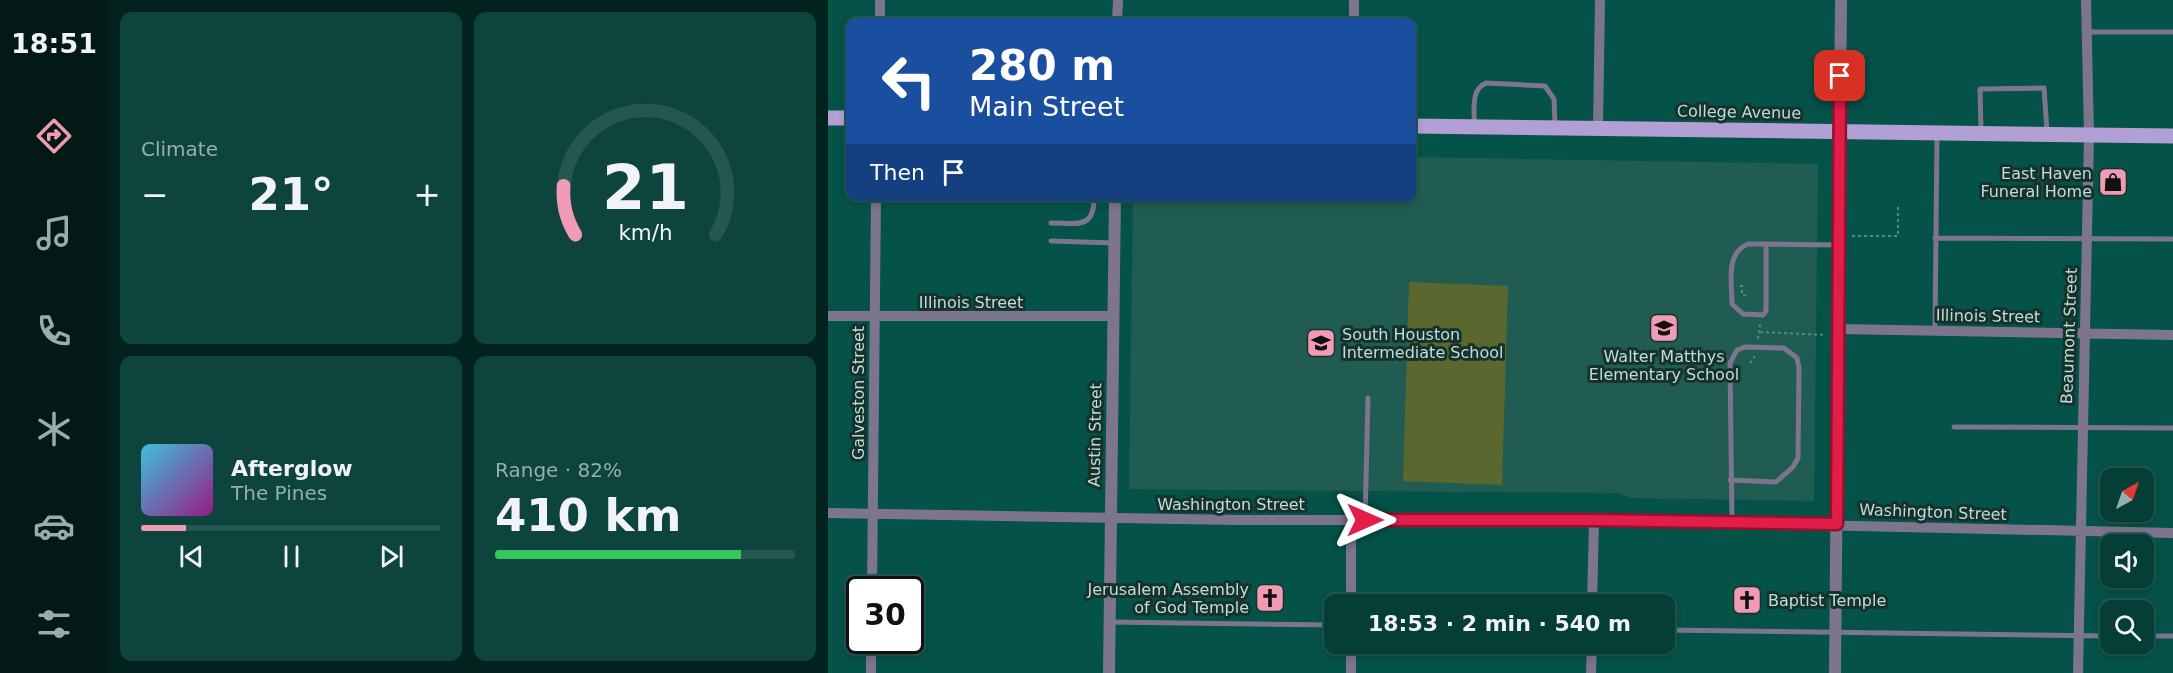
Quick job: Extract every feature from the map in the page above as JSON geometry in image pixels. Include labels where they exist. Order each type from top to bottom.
[{"type":"main road","points":[[828,118],[846,118]]},
{"type":"main road","name":"College Avenue","points":[[1416,126],[2173,136]]},
{"type":"street","points":[[880,0],[880,18]]},
{"type":"street","points":[[1117,18],[1118,0]]},
{"type":"street","points":[[1354,0],[1354,18]]},
{"type":"street","points":[[1598,129],[1600,0]]},
{"type":"street","points":[[1835,673],[1841,0]]},
{"type":"street","name":"Beaumont Street","points":[[2078,673],[2081,428],[2089,135],[2086,0]]},
{"type":"street","name":"Galveston Street","points":[[872,576],[876,201]]},
{"type":"street","name":"Austin Street","points":[[1109,673],[1115,201]]},
{"type":"street","name":"Illinois Street","points":[[828,316],[1113,316]]},
{"type":"street","name":"Illinois Street","points":[[1839,334],[1935,330],[2173,334]]},
{"type":"street","name":"Washington Street","points":[[828,513],[1111,518],[1732,522],[2173,533]]},
{"type":"street","points":[[1351,520],[1351,594]]},
{"type":"street","points":[[1592,594],[1594,520]]},
{"type":"street","points":[[871,654],[871,673]]},
{"type":"street","points":[[1351,654],[1351,673]]},
{"type":"street","points":[[1591,673],[1592,654]]},
{"type":"lane","points":[[2086,32],[2173,32]]},
{"type":"lane","points":[[1474,127],[1475,94],[1479,86],[1486,83],[1545,86],[1554,99],[1555,128]]},
{"type":"lane","points":[[1981,133],[1980,89],[2044,88],[2047,134]]},
{"type":"lane","points":[[1935,330],[1937,132]]},
{"type":"lane","points":[[1051,223],[1084,223],[1094,213],[1094,201]]},
{"type":"lane","points":[[1935,238],[2173,239]]},
{"type":"lane","points":[[1051,241],[1114,243]]},
{"type":"lane","points":[[1766,244],[1766,311],[1763,315],[1743,314],[1732,304],[1732,259],[1742,247],[1766,244],[1840,241]]},
{"type":"lane","points":[[1730,480],[1776,482],[1788,474],[1798,458],[1799,368],[1797,358],[1784,348],[1745,347],[1737,350],[1730,363],[1730,480],[1732,522]]},
{"type":"lane","points":[[1365,520],[1368,398]]},
{"type":"lane","points":[[1954,427],[2173,428]]},
{"type":"lane","points":[[1110,622],[1324,625]]},
{"type":"lane","points":[[1675,630],[2100,636]]},
{"type":"lane","points":[[2154,636],[2173,636]]},
{"type":"path","points":[[1840,241],[1898,236],[1898,204]]},
{"type":"path","points":[[1737,286],[1742,286],[1742,296],[1749,296]]},
{"type":"path","points":[[1760,332],[1839,334]]},
{"type":"shaded area","points":[[1416,157],[1818,164],[1814,501],[1631,498],[1618,493],[1129,489],[1133,201],[1416,201]]},
{"type":"green space","points":[[1409,282],[1508,286],[1502,485],[1403,481]]},
{"type":"place","name":"East Haven Funeral Home","points":[[2113,182]]},
{"type":"place","name":"Walter Matthys Elementary School","points":[[1664,328]]},
{"type":"place","name":"South Houston Intermediate School","points":[[1321,343]]},
{"type":"place","name":"Jerusalem Assembly of God Temple","points":[[1270,598]]},
{"type":"place","name":"Baptist Temple","points":[[1747,600]]},
{"type":"route","points":[[1365,520],[1594,520],[1837,524],[1840,76]]}]
